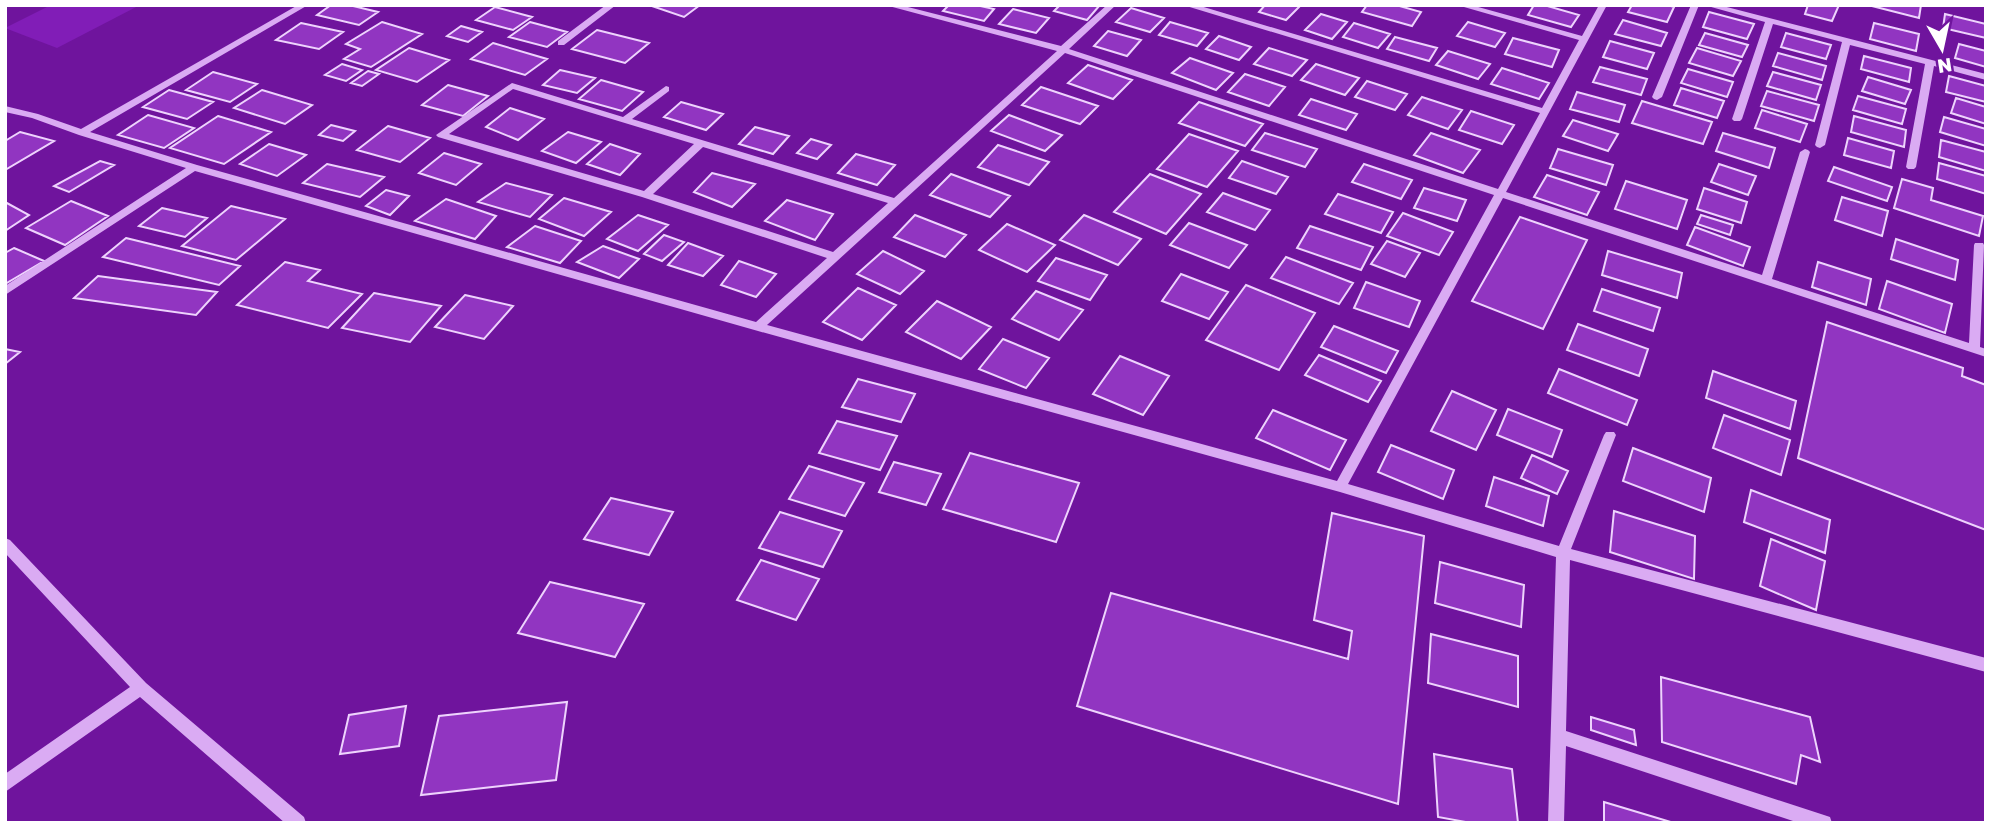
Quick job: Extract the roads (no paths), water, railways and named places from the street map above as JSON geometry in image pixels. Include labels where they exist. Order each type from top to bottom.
[{"type":"street","points":[[82,133],[304,5]]},
{"type":"street","points":[[561,43],[612,5]]},
{"type":"street","points":[[888,5],[912,8],[1065,50],[1980,351],[1979,245]]},
{"type":"street","points":[[758,327],[1112,5]]},
{"type":"street","points":[[1186,5],[1544,111]]},
{"type":"street","points":[[1461,5],[1584,39]]},
{"type":"street","points":[[1340,487],[1602,5]]},
{"type":"street","points":[[1657,97],[1695,5]]},
{"type":"street","points":[[1708,5],[1986,77]]},
{"type":"street","points":[[1737,119],[1770,21]]},
{"type":"street","points":[[1820,145],[1847,41]]},
{"type":"street","points":[[1911,167],[1930,63]]},
{"type":"street","points":[[836,257],[646,195],[441,135],[512,86],[896,202]]},
{"type":"street","points":[[625,120],[666,89]]},
{"type":"street","points":[[5,109],[35,116],[194,167],[758,327],[1340,487],[1563,553],[1986,665]]},
{"type":"street","points":[[646,195],[701,143]]},
{"type":"street","points":[[1766,281],[1805,152]]},
{"type":"street","points":[[5,291],[194,167]]},
{"type":"street","points":[[1556,823],[1563,553],[1610,435]]},
{"type":"street","points":[[5,544],[141,688],[298,823]]},
{"type":"street","points":[[5,784],[141,688]]},
{"type":"street","points":[[1558,736],[1824,823]]}]
